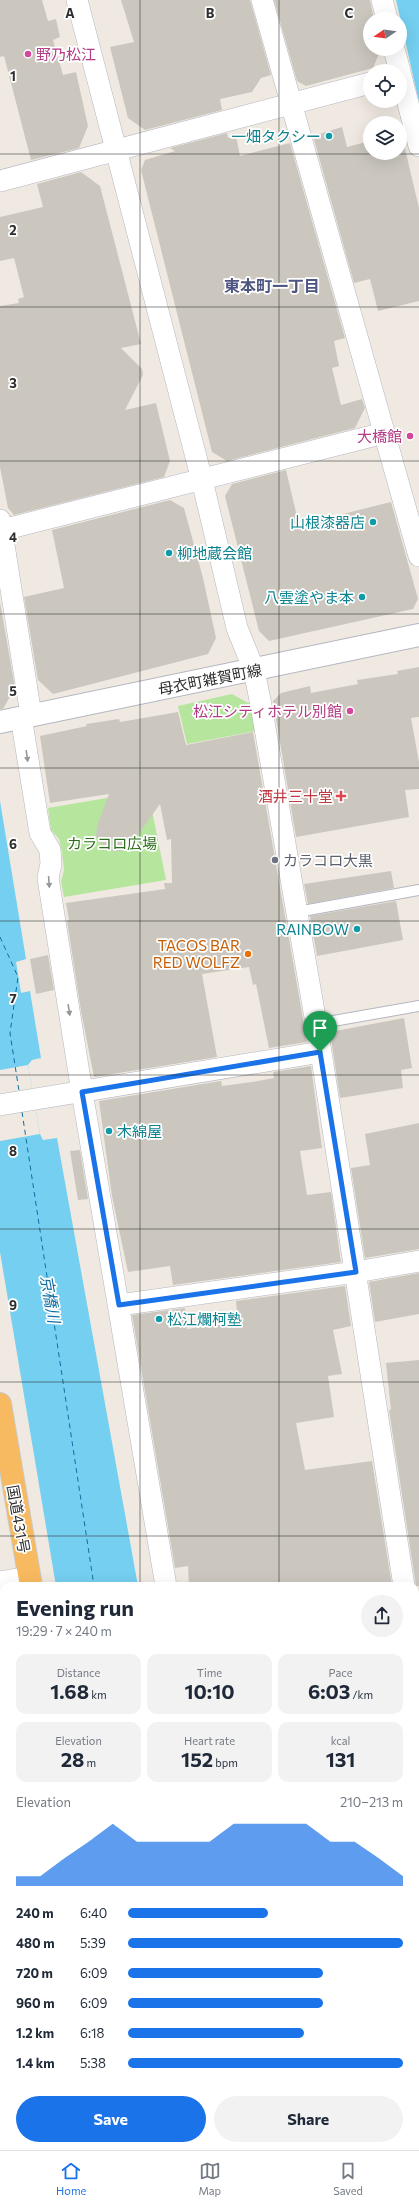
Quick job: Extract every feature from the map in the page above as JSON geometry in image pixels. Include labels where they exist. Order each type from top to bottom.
[{"type":"highway","name":"国道431号","points":[[0,1404],[2,1433],[30,1582]]},
{"type":"main road","name":"母衣町雑賀町線","points":[[0,722],[419,635]]},
{"type":"street","points":[[77,0],[202,480],[237,628],[254,670],[316,1024],[403,1582]]},
{"type":"street","points":[[262,0],[419,556]]},
{"type":"street","points":[[382,0],[385,12]]},
{"type":"street","points":[[0,181],[363,85]]},
{"type":"street","points":[[407,101],[419,146]]},
{"type":"street","points":[[165,1582],[82,1092],[48,878],[51,864],[50,850],[40,833],[1,525],[202,480],[384,433]]},
{"type":"street","points":[[0,1105],[320,1052]]},
{"type":"street","points":[[119,1305],[356,1272],[419,1261]]},
{"type":"street","points":[[0,1582],[30,1582]]},
{"type":"lane","points":[[297,912],[419,890]]},
{"type":"lane","points":[[316,1024],[419,1006]]},
{"type":"green space","points":[[232,694],[250,704],[256,731],[187,744],[178,706]]},
{"type":"green space","name":"カラコロ広場","points":[[148,791],[166,880],[64,897],[61,882],[64,870],[62,852],[59,839],[51,830],[48,808]]},
{"type":"water","points":[[396,0],[419,0],[419,102],[407,49],[407,12],[399,12]]},
{"type":"water","name":"京橋川","points":[[0,801],[26,959],[16,962],[21,993],[30,991],[41,1058],[32,1060],[28,1065],[40,1134],[43,1140],[57,1138],[137,1582],[55,1582],[0,1252]]},
{"type":"pier","points":[[28,1065],[40,1134],[0,1141],[0,1070]]},
{"type":"building","points":[[0,0],[42,0],[48,21],[56,19],[60,37],[53,40],[63,75],[76,72],[88,126],[79,148],[31,160],[4,56],[0,57]]},
{"type":"building","points":[[121,0],[250,0],[271,75],[261,78],[252,92],[220,99],[222,110],[145,130],[128,118],[110,47],[134,42]]},
{"type":"building","points":[[274,0],[370,0],[373,12],[363,12],[363,56],[378,56],[375,64],[363,64],[363,71],[306,86],[297,81]]},
{"type":"building","points":[[342,127],[347,147],[363,143],[363,160],[407,160],[407,157],[419,208],[419,301],[378,311],[370,279],[354,283],[313,136]]},
{"type":"building","points":[[227,133],[228,138],[236,136],[240,156],[290,143],[345,338],[334,341],[339,366],[332,368],[341,405],[362,399],[365,408],[355,428],[227,461],[212,452],[141,170],[145,160],[175,151],[170,148]]},
{"type":"building","points":[[81,172],[100,186],[141,344],[121,348],[142,369],[143,375],[125,410],[156,403],[170,461],[164,477],[14,515],[8,508],[0,467],[0,306],[19,303],[18,299],[24,297],[14,258],[0,261],[0,217],[43,207],[37,184]]},
{"type":"building","points":[[286,470],[299,525],[391,502],[418,599],[413,609],[269,641],[259,631],[225,496],[232,484]]},
{"type":"building","points":[[170,500],[184,508],[203,578],[216,638],[208,654],[53,694],[38,680],[24,597],[64,588],[52,530]]},
{"type":"building","points":[[0,602],[15,688],[3,709],[0,709]]},
{"type":"building","points":[[419,667],[419,717],[411,718],[419,762],[419,789],[405,790],[409,817],[296,837],[273,701],[281,693],[310,686],[311,693],[358,684],[357,680],[398,674],[397,671]]},
{"type":"building","points":[[178,712],[186,745],[253,732],[307,1042],[269,1048],[256,984],[253,985],[249,967],[202,974],[217,1057],[94,1077],[81,1011],[67,921],[69,920],[66,903],[165,889],[164,883],[172,883],[171,839],[167,840],[160,804],[128,849],[115,852],[103,846],[96,836],[97,826],[109,794],[50,803],[40,736],[87,726],[86,724],[119,719],[120,722]]},
{"type":"building","points":[[391,871],[394,888],[308,904],[304,884]]},
{"type":"building","name":"RAINBOW","points":[[396,901],[403,940],[317,956],[310,916]]},
{"type":"building","points":[[48,955],[54,990],[36,994],[30,959]]},
{"type":"building","points":[[404,1018],[412,1068],[401,1070],[403,1088],[340,1098],[330,1032]]},
{"type":"building","points":[[311,1066],[322,1148],[300,1151],[307,1195],[331,1192],[341,1262],[173,1285],[170,1266],[128,1272],[112,1196],[99,1101],[221,1081],[222,1086],[252,1082],[274,1078],[273,1072]]},
{"type":"building","points":[[419,1123],[419,1249],[365,1258],[351,1168],[370,1165],[365,1134]]},
{"type":"building","points":[[80,1150],[88,1199],[78,1200],[70,1151]]},
{"type":"building","points":[[419,1273],[419,1314],[375,1322],[369,1282]]},
{"type":"building","points":[[345,1286],[351,1326],[333,1330],[342,1374],[328,1376],[334,1417],[296,1423],[305,1470],[372,1461],[391,1582],[189,1582],[188,1566],[175,1568],[132,1315],[185,1308],[187,1329],[238,1322],[236,1301]]},
{"type":"building","points":[[419,1360],[419,1582],[415,1582],[389,1410],[391,1410],[386,1363]]},
{"type":"ferry route","points":[[0,937],[18,977],[10,1033],[19,1091]]},
{"type":"ferry route","points":[[22,1112],[93,1582]]},
{"type":"place","name":"野乃松江","points":[[28,54]]},
{"type":"place","name":"一畑タクシー","points":[[329,136]]},
{"type":"place","name":"大橋館","points":[[410,436]]},
{"type":"place","name":"山根漆器店","points":[[373,522]]},
{"type":"place","name":"柳地蔵会館","points":[[169,553]]},
{"type":"place","name":"八雲塗やま本","points":[[362,597]]},
{"type":"place","name":"松江シティホテル別館","points":[[350,711]]},
{"type":"place","name":"酒井三十堂","points":[[341,796]]},
{"type":"place","name":"カラコロ大黒","points":[[275,860]]},
{"type":"place","name":"RAINBOW","points":[[357,929]]},
{"type":"place","name":"TACOS BAR RED WOLFZ","points":[[248,954]]},
{"type":"place","name":"木綿屋","points":[[109,1131]]},
{"type":"place","name":"松江爛柯塾","points":[[159,1319]]},
{"type":"district","name":"東本町一丁目","points":[[272,285]]},
{"type":"route","points":[[320,1052],[356,1272],[119,1305],[82,1092],[320,1052]]}]
